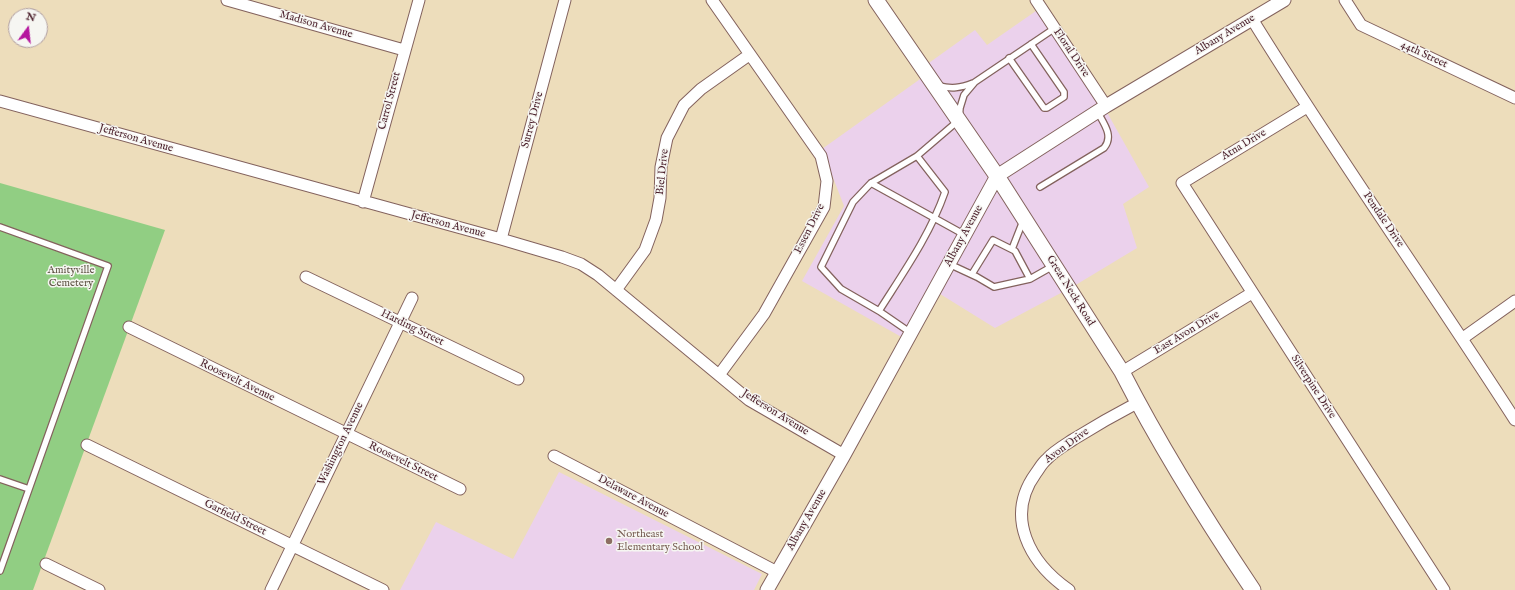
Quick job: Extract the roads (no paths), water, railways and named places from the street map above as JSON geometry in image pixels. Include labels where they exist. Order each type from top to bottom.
[{"type":"main road","name":"Great Neck Road","points":[[876,0],[997,176],[1122,372],[1137,403],[1212,529],[1254,590]]},
{"type":"street","name":"Madison Avenue","points":[[227,0],[404,50]]},
{"type":"street","name":"Carrol Street","points":[[363,202],[418,0]]},
{"type":"street","name":"Surrey Drive","points":[[500,239],[565,0]]},
{"type":"street","name":"Essen Drive","points":[[712,0],[821,156],[828,181],[824,207],[812,229],[764,314],[719,375]]},
{"type":"street","name":"Floral Drive","points":[[1036,0],[1102,109]]},
{"type":"street","name":"Albany Avenue","points":[[767,590],[844,455],[997,176],[1102,109],[1284,0]]},
{"type":"street","name":"44th Street","points":[[1345,0],[1361,26],[1515,98]]},
{"type":"street","name":"Pendale Drive","points":[[1252,19],[1307,107],[1462,338],[1515,420]]},
{"type":"street","name":"Biel Drive","points":[[616,290],[645,250],[656,220],[660,198],[661,167],[667,138],[684,105],[701,89],[749,54]]},
{"type":"street","name":"Jefferson Avenue","points":[[0,101],[500,239],[581,264],[598,275],[749,400],[844,455]]},
{"type":"street","name":"Atna Drive","points":[[1182,183],[1307,107]]},
{"type":"street","name":"Silverpine Drive","points":[[1182,183],[1444,590]]},
{"type":"street","name":"Harding Street","points":[[306,277],[518,379]]},
{"type":"street","name":"East Avon Drive","points":[[1122,372],[1252,293]]},
{"type":"street","name":"Washington Avenue","points":[[271,590],[412,298]]},
{"type":"street","points":[[1462,338],[1515,301]]},
{"type":"street","name":"Roosevelt Avenue","points":[[129,327],[346,434]]},
{"type":"street","name":"Avon Drive","points":[[1069,590],[1051,577],[1036,560],[1025,539],[1022,523],[1023,501],[1029,482],[1046,459],[1100,423],[1137,403]]},
{"type":"street","name":"Roosevelt Street","points":[[346,434],[460,489]]},
{"type":"street","name":"Garfield Street","points":[[87,445],[383,590]]},
{"type":"street","name":"Delaware Avenue","points":[[554,456],[777,572]]},
{"type":"street","points":[[46,564],[99,590]]},
{"type":"lane","points":[[911,333],[879,311],[842,289],[821,267],[852,202],[871,183],[917,156],[959,120],[960,108],[964,95],[975,82],[1054,28]]},
{"type":"lane","points":[[1009,58],[1044,108],[1049,107],[1065,95],[1031,44]]},
{"type":"lane","points":[[935,85],[954,89],[975,82]]},
{"type":"lane","points":[[1040,187],[1104,148],[1108,143],[1108,133],[1102,109]]},
{"type":"lane","points":[[879,311],[904,272],[934,218],[945,192],[917,156]]},
{"type":"lane","points":[[871,183],[965,235]]},
{"type":"lane","points":[[1012,249],[1024,219]]},
{"type":"lane","points":[[0,228],[108,266],[29,489],[1,563],[0,571]]},
{"type":"lane","points":[[972,274],[993,240],[1015,251],[1030,279]]},
{"type":"lane","points":[[949,264],[972,274],[994,287],[1030,279],[1054,265]]},
{"type":"lane","points":[[0,479],[29,489]]},
{"type":"place","name":"Northeast Elementary School","points":[[609,541]]},
{"type":"park label","name":"Amityville Cemetery","points":[[71,277]]}]
